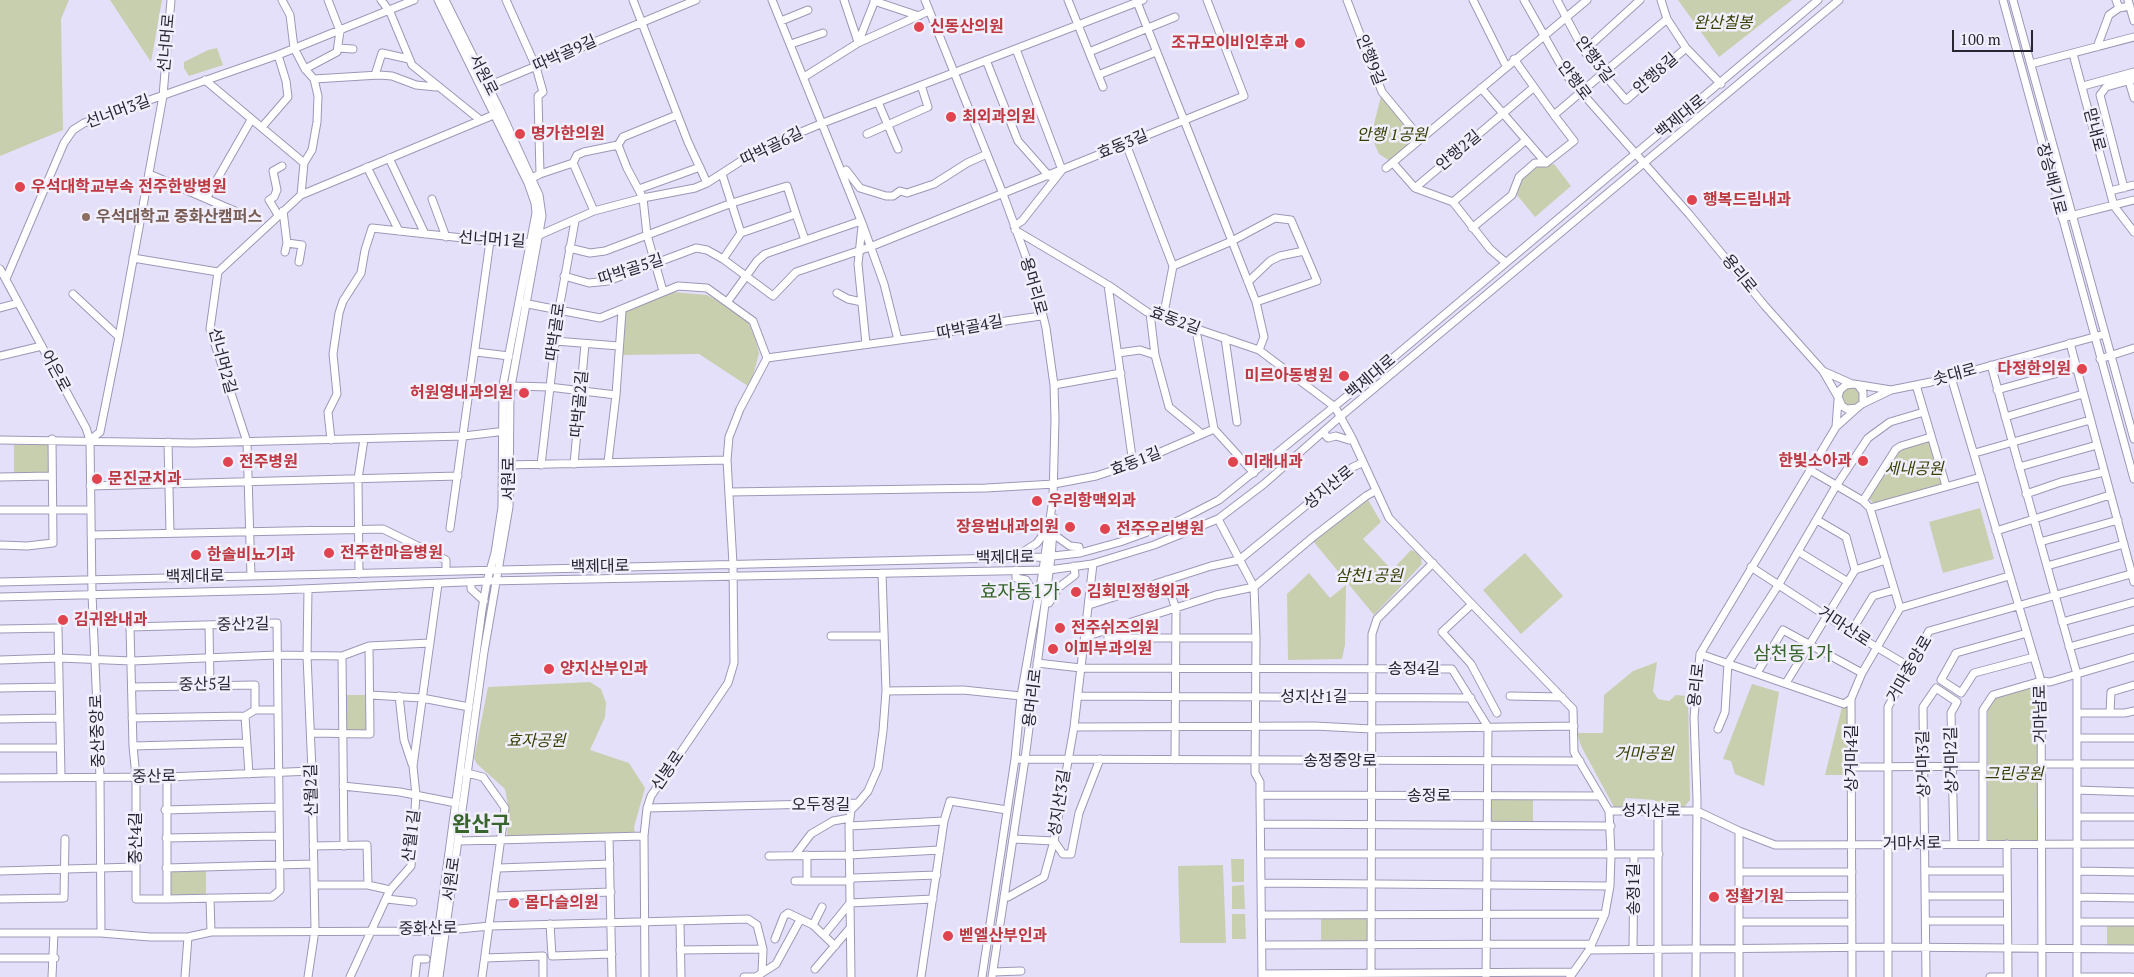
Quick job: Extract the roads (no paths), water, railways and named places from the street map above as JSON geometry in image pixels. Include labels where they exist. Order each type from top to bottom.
[{"type":"street","name":"선너머로","points":[[90,440],[100,432],[120,337],[132,258],[163,96],[171,0]]},
{"type":"street","points":[[282,0],[290,15],[294,48],[305,69],[314,79],[318,107],[312,150],[304,163],[301,195]]},
{"type":"street","points":[[305,69],[337,52],[340,31],[328,0]]},
{"type":"street","points":[[381,0],[390,12],[412,65],[436,87],[479,119]]},
{"type":"street","name":"선너머3길","points":[[6,279],[64,143],[73,130],[84,123],[278,55],[390,12],[414,0]]},
{"type":"street","name":"서원로","points":[[438,0],[533,195],[536,213],[535,240]]},
{"type":"street","name":"서원로","points":[[445,0],[532,178],[539,195],[541,207],[523,303],[505,431]]},
{"type":"street","points":[[506,0],[536,67],[543,92],[538,96],[540,174]]},
{"type":"street","points":[[633,0],[677,115],[707,183]]},
{"type":"street","name":"따박골9길","points":[[488,86],[641,21],[696,0]]},
{"type":"street","points":[[772,0],[804,77],[858,43],[929,11]]},
{"type":"street","points":[[844,0],[858,43]]},
{"type":"street","points":[[858,43],[874,0],[919,16]]},
{"type":"street","name":"용머리로","points":[[925,0],[1003,194],[1034,279],[1046,328],[1054,385],[1054,484],[1044,602],[1025,759],[992,974]]},
{"type":"street","points":[[1068,0],[1103,87]]},
{"type":"street","name":"효동3길","points":[[1003,194],[1244,96],[1207,0]]},
{"type":"street","name":"안행9길","points":[[1347,0],[1382,92],[1421,139]]},
{"type":"street","points":[[1473,0],[1506,66]]},
{"type":"street","name":"안행로","points":[[1524,0],[1558,62],[1581,93],[1635,154]]},
{"type":"street","name":"안행3길","points":[[1557,0],[1584,51],[1602,75],[1626,100]]},
{"type":"street","points":[[1544,34],[1587,0]]},
{"type":"street","points":[[1584,51],[1640,0]]},
{"type":"street","name":"안행8길","points":[[1661,0],[1667,19],[1686,48],[1721,84]]},
{"type":"street","name":"백제대로","points":[[0,582],[1048,557],[1080,553],[1120,542],[1194,514],[1219,500],[1254,473],[1721,84],[1818,0]]},
{"type":"street","name":"백제대로","points":[[0,597],[308,589],[496,581],[1046,570],[1093,564],[1188,533],[1218,519],[1264,484],[1341,416],[1644,165],[1839,0]]},
{"type":"street","name":"장승배기로","points":[[2003,0],[2134,479]]},
{"type":"street","name":"장승배기로","points":[[2013,0],[2134,439]]},
{"type":"street","points":[[2116,0],[2119,8]]},
{"type":"street","points":[[1140,1],[1156,52],[1256,302],[1264,336],[1258,350]]},
{"type":"street","name":"따박골6길","points":[[535,240],[594,212],[643,198],[679,192],[707,183],[758,150],[823,123],[1140,1]]},
{"type":"street","points":[[2097,47],[2109,15],[2129,3],[2134,20]]},
{"type":"street","points":[[781,21],[808,10]]},
{"type":"street","points":[[1089,52],[1175,17]]},
{"type":"street","points":[[1554,115],[1667,19]]},
{"type":"street","points":[[791,44],[823,33]]},
{"type":"street","name":"안행2길","points":[[1453,202],[1415,188],[1393,163],[1544,34]]},
{"type":"street","points":[[2031,64],[2134,37]]},
{"type":"street","points":[[338,48],[353,49]]},
{"type":"street","name":"안행8길","points":[[1626,100],[1686,48]]},
{"type":"street","points":[[1014,228],[1022,221],[1062,170],[1016,49]]},
{"type":"street","points":[[1098,75],[1156,52]]},
{"type":"street","points":[[375,76],[382,53],[409,58]]},
{"type":"street","name":"맏내로","points":[[2072,54],[2083,86],[2114,206],[2134,232]]},
{"type":"street","points":[[262,127],[288,97],[286,81],[278,55]]},
{"type":"street","points":[[1472,228],[1512,195],[1519,177],[1535,163],[1546,163],[1574,141],[1533,88],[1514,59]]},
{"type":"street","points":[[986,60],[1018,141],[1049,176]]},
{"type":"street","points":[[2083,86],[2134,72]]},
{"type":"street","points":[[314,79],[392,76],[416,85],[436,87]]},
{"type":"street","name":"따박골6길","points":[[804,77],[840,165]]},
{"type":"street","points":[[205,80],[304,163]]},
{"type":"street","points":[[2124,188],[2100,95],[2106,87],[2132,80],[2134,98]]},
{"type":"street","points":[[867,134],[928,107],[921,85]]},
{"type":"street","points":[[1481,88],[1546,163]]},
{"type":"street","name":"안행2길","points":[[1415,188],[1533,88]]},
{"type":"street","points":[[878,102],[898,149]]},
{"type":"street","points":[[132,258],[218,272],[301,195],[479,119],[501,112]]},
{"type":"street","points":[[663,291],[647,235],[643,198],[626,168],[618,145],[622,137],[677,115]]},
{"type":"street","points":[[207,197],[251,120]]},
{"type":"street","points":[[1505,262],[1472,228],[1453,202],[1526,140]]},
{"type":"street","points":[[1126,144],[1173,266],[1163,318]]},
{"type":"street","points":[[532,178],[573,163],[578,155],[588,150],[618,145]]},
{"type":"street","points":[[840,165],[860,188],[886,196],[893,196],[900,191],[907,193],[934,184],[967,163],[987,154]]},
{"type":"street","name":"용리로","points":[[1635,154],[1689,214],[1765,306],[1823,371],[1838,398],[1836,426],[1700,654],[1694,717],[1696,977]]},
{"type":"street","points":[[389,158],[425,234]]},
{"type":"street","points":[[573,163],[594,212]]},
{"type":"street","points":[[1386,168],[1393,163]]},
{"type":"street","points":[[840,165],[884,284],[898,340]]},
{"type":"street","points":[[282,166],[273,171],[277,190],[274,197],[269,200],[280,213],[288,243],[285,252]]},
{"type":"street","points":[[366,167],[399,231]]},
{"type":"street","points":[[639,189],[700,167]]},
{"type":"street","points":[[148,174],[207,197],[244,215]]},
{"type":"street","name":"따박골6길","points":[[722,174],[741,232]]},
{"type":"street","points":[[2110,191],[2134,185]]},
{"type":"street","points":[[569,248],[590,252],[606,251],[732,203],[788,186],[806,240]]},
{"type":"street","name":"따박골5길","points":[[564,276],[588,283],[608,280],[696,248],[707,250],[723,259],[773,296],[796,272],[870,248],[1003,194]]},
{"type":"street","name":"선너머1길","points":[[432,199],[446,237]]},
{"type":"street","points":[[2062,218],[2134,200]]},
{"type":"street","points":[[723,259],[741,232],[796,214]]},
{"type":"street","points":[[1173,266],[1232,241],[1275,218],[1291,220],[1317,281],[1256,302]]},
{"type":"street","points":[[564,276],[575,220]]},
{"type":"street","points":[[728,301],[757,261],[765,254],[862,222]]},
{"type":"street","points":[[862,222],[858,251],[866,344]]},
{"type":"street","name":"선너머1길","points":[[331,440],[328,412],[338,394],[333,354],[339,313],[343,301],[361,272],[372,228],[490,241],[535,240]]},
{"type":"street","name":"효동2길","points":[[1014,228],[1150,313],[1258,350],[1335,407]]},
{"type":"street","points":[[450,528],[490,241]]},
{"type":"street","points":[[288,243],[302,245],[299,262]]},
{"type":"street","points":[[1248,282],[1270,261],[1280,256],[1304,251]]},
{"type":"street","name":"어은로","points":[[0,269],[86,428],[90,440],[92,594]]},
{"type":"street","name":"선너머2길","points":[[218,272],[210,329],[247,442],[251,576]]},
{"type":"street","name":"따박골로","points":[[549,387],[564,276]]},
{"type":"street","points":[[1108,285],[1133,464]]},
{"type":"street","points":[[523,303],[600,318],[622,311],[663,291],[684,286],[707,288],[728,301],[753,321],[767,358]]},
{"type":"street","points":[[837,293],[848,299],[862,302]]},
{"type":"street","points":[[73,294],[120,337]]},
{"type":"street","points":[[0,308],[18,303]]},
{"type":"street","name":"서원로","points":[[432,977],[441,930],[464,772],[509,507],[503,385],[508,356],[523,303]]},
{"type":"street","points":[[515,386],[549,387],[616,395],[622,311]]},
{"type":"street","points":[[1150,313],[1155,355],[1169,407],[1202,434]]},
{"type":"street","name":"따박골4길","points":[[767,358],[936,335],[985,324],[1042,316]]},
{"type":"street","points":[[1196,330],[1214,429],[1254,473]]},
{"type":"street","name":"솟대로","points":[[1892,390],[1916,386],[2105,334]]},
{"type":"street","points":[[1225,338],[1237,422]]},
{"type":"street","points":[[555,341],[619,346]]},
{"type":"street","points":[[2070,343],[2134,582]]},
{"type":"street","name":"따박골2길","points":[[574,464],[585,344]]},
{"type":"street","points":[[0,356],[42,346]]},
{"type":"street","points":[[2100,358],[2134,348]]},
{"type":"street","points":[[1118,353],[1140,350],[1155,355]]},
{"type":"street","points":[[476,352],[508,356]]},
{"type":"street","name":"신봉로","points":[[646,977],[644,836],[647,808],[651,796],[728,683],[734,663],[733,564],[727,460],[729,437],[740,409],[767,358]]},
{"type":"street","points":[[1990,365],[2076,674],[2077,977],[2132,977]]},
{"type":"street","points":[[1998,390],[2076,368]]},
{"type":"street","points":[[1823,371],[1854,384],[1892,390]]},
{"type":"street","points":[[1054,385],[1121,373]]},
{"type":"street","name":"거마남로","points":[[1951,376],[2041,681],[2042,977]]},
{"type":"street","points":[[1854,384],[1843,386],[1838,398],[1847,409],[1859,406],[1892,390]]},
{"type":"street","points":[[1836,426],[1859,406],[1864,395],[1854,384]]},
{"type":"street","points":[[1916,386],[1946,486]]},
{"type":"street","name":"따박골2길","points":[[541,465],[549,387]]},
{"type":"street","points":[[2005,417],[2083,394]]},
{"type":"street","name":"따박골2길","points":[[608,462],[616,395]]},
{"type":"street","name":"성지산로","points":[[1335,407],[1352,438],[1389,518],[1573,709],[1574,752],[1608,811],[1696,811]]},
{"type":"street","points":[[1718,729],[1725,712],[1728,663],[1799,552],[1836,486],[1868,438],[1890,422],[1924,412]]},
{"type":"street","points":[[1975,453],[2090,420]]},
{"type":"street","name":"효동1길","points":[[1054,484],[1096,476],[1133,464],[1214,429]]},
{"type":"street","points":[[0,440],[90,440],[101,443],[247,442],[464,436],[505,431]]},
{"type":"street","points":[[1323,432],[1328,438],[1336,436],[1349,440],[1352,438]]},
{"type":"street","points":[[1863,501],[1896,449],[1931,438]]},
{"type":"street","points":[[359,574],[358,479],[364,439]]},
{"type":"street","points":[[0,545],[27,546],[53,543],[52,440]]},
{"type":"street","points":[[168,442],[170,533]]},
{"type":"street","points":[[2019,467],[2097,445]]},
{"type":"street","points":[[506,465],[727,460]]},
{"type":"street","name":"성지산로","points":[[1239,560],[1353,467],[1362,463]]},
{"type":"street","name":"서원로","points":[[438,977],[441,930],[456,803],[464,772],[469,706],[487,582],[502,507],[506,465]]},
{"type":"street","points":[[1810,470],[1863,501],[1870,508],[1900,608],[2009,576]]},
{"type":"street","points":[[2026,494],[2061,482],[2104,472]]},
{"type":"street","points":[[0,477],[52,476]]},
{"type":"street","points":[[90,486],[458,476]]},
{"type":"street","points":[[1870,508],[1981,477]]},
{"type":"street","points":[[729,492],[986,488],[1054,484]]},
{"type":"street","name":"성지산로","points":[[1254,587],[1313,537],[1375,491]]},
{"type":"street","points":[[1996,531],[2110,495]]},
{"type":"street","points":[[0,510],[90,510]]},
{"type":"street","points":[[1218,519],[1254,587],[1256,638],[1255,761],[1260,795],[1261,824],[1262,975],[1486,975],[1531,973],[1572,975],[1590,947],[1605,914],[1610,886],[1611,856],[1611,826],[1608,811]]},
{"type":"street","points":[[1817,520],[1846,537],[1855,570]]},
{"type":"street","points":[[2040,542],[2118,520]]},
{"type":"street","points":[[91,535],[358,528],[388,530],[446,560],[446,571]]},
{"type":"street","points":[[1023,557],[1024,552],[1037,542],[1045,532],[1051,533],[1070,546],[1080,547],[1080,553]]},
{"type":"street","points":[[2046,566],[2082,558],[2124,544]]},
{"type":"street","points":[[1799,552],[1848,582]]},
{"type":"street","points":[[1089,605],[1211,566],[1239,560]]},
{"type":"street","points":[[1786,683],[1855,570],[1886,560]]},
{"type":"street","points":[[1371,975],[1372,634],[1377,619],[1433,563]]},
{"type":"street","name":"성지산3길","points":[[1004,896],[1008,897],[1044,878],[1054,841],[1074,727],[1093,564]]},
{"type":"street","points":[[1044,602],[1049,603],[1058,588],[1075,575],[1074,566]]},
{"type":"street","name":"거마산로","points":[[1751,567],[1851,632],[1910,667]]},
{"type":"street","points":[[1016,570],[1016,578],[1026,580],[1037,598]]},
{"type":"street","name":"용머리로","points":[[982,977],[1015,759],[1021,696],[1037,598],[1046,570]]},
{"type":"street","points":[[858,803],[868,791],[880,758],[886,691],[882,573]]},
{"type":"street","name":"거마중앙로","points":[[1888,977],[1888,707],[1929,631],[2133,573]]},
{"type":"street","points":[[1166,580],[1176,608],[1175,760]]},
{"type":"street","points":[[471,582],[471,589],[484,601]]},
{"type":"street","name":"산월1길","points":[[413,766],[438,584]]},
{"type":"street","points":[[1084,636],[1216,595],[1254,587]]},
{"type":"street","name":"산월2길","points":[[308,589],[307,656],[311,733],[315,930],[308,977]]},
{"type":"street","points":[[1851,632],[1873,596],[1894,590]]},
{"type":"street","name":"중산중앙로","points":[[92,594],[100,777],[101,933]]},
{"type":"street","points":[[2062,622],[2134,602]]},
{"type":"street","points":[[1472,604],[1442,632],[1471,664],[1497,713]]},
{"type":"street","name":"상거마4길","points":[[1852,977],[1851,698],[1862,673],[1900,608]]},
{"type":"street","name":"중산2길","points":[[136,899],[272,897],[280,890],[277,623],[208,626]]},
{"type":"street","points":[[136,777],[133,746],[130,627],[208,626],[210,685]]},
{"type":"street","points":[[0,629],[58,628],[61,776]]},
{"type":"street","points":[[2069,647],[2134,629]]},
{"type":"street","points":[[1108,630],[1108,638],[1256,638]]},
{"type":"street","points":[[1756,673],[1783,630],[1862,673]]},
{"type":"street","points":[[2027,633],[1956,652],[1941,680],[1961,693],[1974,673],[2034,657]]},
{"type":"street","points":[[831,636],[883,636]]},
{"type":"street","points":[[276,655],[342,656],[368,646],[430,643]]},
{"type":"street","points":[[311,733],[370,734],[368,646]]},
{"type":"street","points":[[1700,654],[1844,704],[1851,698]]},
{"type":"street","name":"중산2길","points":[[209,658],[276,655]]},
{"type":"street","name":"산월2길","points":[[342,656],[344,846]]},
{"type":"street","points":[[1983,844],[1983,710],[1992,695],[2041,681],[2050,682],[2134,657]]},
{"type":"street","name":"중산5길","points":[[0,660],[59,658],[95,661],[132,661],[209,658]]},
{"type":"street","points":[[1037,663],[1081,668]]},
{"type":"street","name":"성지산1길","points":[[1081,668],[1372,669]]},
{"type":"street","name":"송정4길","points":[[1372,669],[1452,669],[1488,727]]},
{"type":"street","name":"중산5길","points":[[132,687],[255,685],[255,710]]},
{"type":"street","points":[[2110,713],[2111,692],[2134,685]]},
{"type":"street","points":[[0,688],[59,687]]},
{"type":"street","name":"상거마2길","points":[[1936,688],[1957,702],[1951,714],[1954,844]]},
{"type":"street","name":"상거마3길","points":[[1926,977],[1923,708],[1936,688]]},
{"type":"street","name":"용머리로","points":[[886,691],[963,690],[1021,696]]},
{"type":"street","points":[[370,695],[422,698],[469,706]]},
{"type":"street","name":"산월1길","points":[[350,977],[390,890],[411,866],[416,795],[413,766],[404,740],[399,696]]},
{"type":"street","name":"성지산1길","points":[[1078,696],[1372,697]]},
{"type":"street","points":[[1510,696],[1562,697]]},
{"type":"street","name":"송정4길","points":[[1372,697],[1471,698]]},
{"type":"street","points":[[249,774],[245,716],[255,710],[278,710]]},
{"type":"street","points":[[2077,713],[2131,711]]},
{"type":"street","name":"중산5길","points":[[132,718],[245,716]]},
{"type":"street","points":[[0,719],[59,718]]},
{"type":"street","name":"성지산1길","points":[[1074,727],[1315,726],[1371,729]]},
{"type":"street","points":[[1371,729],[1445,726],[1574,726]]},
{"type":"street","points":[[1486,975],[1488,727]]},
{"type":"street","points":[[2077,738],[2131,738]]},
{"type":"street","points":[[133,746],[246,743]]},
{"type":"street","points":[[0,748],[60,748]]},
{"type":"street","name":"송정중앙로","points":[[1015,759],[1371,762],[1580,761]]},
{"type":"street","points":[[1013,839],[1054,841],[1063,854],[1071,854],[1079,813],[1100,759]]},
{"type":"street","points":[[2041,764],[2132,765]]},
{"type":"street","points":[[1852,766],[1983,766]]},
{"type":"street","name":"중산로","points":[[0,778],[61,776],[167,777],[312,771]]},
{"type":"street","points":[[464,772],[483,777],[505,808],[495,896],[482,977]]},
{"type":"street","name":"중산4길","points":[[136,777],[136,899]]},
{"type":"street","points":[[167,777],[165,810],[167,899]]},
{"type":"street","name":"산월1길","points":[[343,786],[436,798],[456,803]]},
{"type":"street","points":[[2077,790],[2134,792]]},
{"type":"street","name":"송정로","points":[[1260,795],[1548,798],[1600,796]]},
{"type":"street","points":[[921,977],[944,821],[950,801],[1007,810]]},
{"type":"street","name":"오두정길","points":[[647,808],[858,803]]},
{"type":"street","name":"오두정길","points":[[858,803],[851,810],[849,826],[944,821]]},
{"type":"street","points":[[165,810],[279,807]]},
{"type":"street","name":"송정1길","points":[[1658,811],[1658,977]]},
{"type":"street","name":"거마서로","points":[[1696,811],[1739,831],[1776,844],[2134,844]]},
{"type":"street","points":[[2077,818],[2134,817]]},
{"type":"street","points":[[795,855],[811,834],[833,821],[850,818]]},
{"type":"street","name":"송정로","points":[[1261,824],[1611,826]]},
{"type":"street","points":[[849,826],[851,977]]},
{"type":"street","points":[[1739,831],[1739,977]]},
{"type":"street","points":[[166,838],[279,836]]},
{"type":"street","points":[[460,841],[644,836]]},
{"type":"street","points":[[609,837],[612,977]]},
{"type":"street","points":[[0,899],[64,898],[65,839]]},
{"type":"street","points":[[1990,977],[2008,977],[2007,844]]},
{"type":"street","points":[[313,846],[367,845],[368,885]]},
{"type":"street","points":[[769,856],[849,855],[940,850]]},
{"type":"street","points":[[1261,854],[1549,856],[1634,854]]},
{"type":"street","name":"송정1길","points":[[1630,949],[1634,854],[1659,854]]},
{"type":"street","points":[[807,855],[807,881]]},
{"type":"street","points":[[166,868],[314,864]]},
{"type":"street","points":[[498,868],[610,864]]},
{"type":"street","points":[[0,871],[135,867]]},
{"type":"street","points":[[1926,871],[2007,871]]},
{"type":"street","points":[[2077,871],[2134,872]]},
{"type":"street","points":[[1739,872],[1852,872]]},
{"type":"street","points":[[795,881],[850,881],[852,878],[937,875]]},
{"type":"street","points":[[1261,883],[1610,886]]},
{"type":"street","points":[[314,884],[368,885],[390,890]]},
{"type":"street","points":[[495,896],[611,892]]},
{"type":"street","points":[[1739,896],[1852,896]]},
{"type":"street","points":[[1926,896],[2007,896]]},
{"type":"street","points":[[2077,897],[2134,898]]},
{"type":"street","points":[[210,898],[210,932]]},
{"type":"street","points":[[387,898],[413,902]]},
{"type":"street","points":[[824,935],[850,903],[933,899]]},
{"type":"street","points":[[813,926],[822,907]]},
{"type":"street","points":[[775,939],[784,916],[788,913],[813,926],[835,946]]},
{"type":"street","points":[[1262,915],[1605,914]]},
{"type":"street","name":"중화산로","points":[[0,933],[101,933],[150,937],[188,937],[210,932],[371,929],[441,930],[490,926],[748,919],[756,925],[764,949]]},
{"type":"street","points":[[744,977],[758,976],[776,964],[800,920]]},
{"type":"street","points":[[1926,921],[2007,921]]},
{"type":"street","points":[[680,922],[680,977]]},
{"type":"street","points":[[1739,922],[1852,922]]},
{"type":"street","points":[[2077,922],[2134,922]]},
{"type":"street","points":[[550,924],[552,956],[612,954]]},
{"type":"street","points":[[815,969],[850,928]]},
{"type":"street","points":[[52,977],[55,958],[54,933]]},
{"type":"street","points":[[185,977],[188,937]]},
{"type":"street","points":[[1262,945],[1540,944],[1630,949],[1888,947],[2042,950],[2134,949]]},
{"type":"street","points":[[680,950],[764,949],[758,976]]},
{"type":"street","points":[[485,958],[543,956],[543,977]]},
{"type":"street","points":[[0,958],[55,958]]},
{"type":"street","points":[[415,977],[417,959],[426,959]]},
{"type":"street","points":[[992,974],[1022,971]]},
{"type":"place","name":"신동산의원","points":[[919,27]]},
{"type":"place","name":"조규모이비인후과","points":[[1300,43]]},
{"type":"place","name":"최외과의원","points":[[951,117]]},
{"type":"place","name":"명가한의원","points":[[520,134]]},
{"type":"place","name":"우석대학교부속 전주한방병원","points":[[20,187]]},
{"type":"place","name":"행복드림내과","points":[[1692,200]]},
{"type":"place","name":"우석대학교 중화산캠퍼스","points":[[86,217]]},
{"type":"place","name":"다정한의원","points":[[2082,369]]},
{"type":"place","name":"미르아동병원","points":[[1344,376]]},
{"type":"place","name":"허원영내과의원","points":[[524,393]]},
{"type":"place","name":"한빛소아과","points":[[1863,461]]},
{"type":"place","name":"전주병원","points":[[228,462]]},
{"type":"place","name":"미래내과","points":[[1233,462]]},
{"type":"place","name":"문진균치과","points":[[97,479]]},
{"type":"place","name":"우리항맥외과","points":[[1037,501]]},
{"type":"place","name":"장용범내과의원","points":[[1070,527]]},
{"type":"place","name":"전주우리병원","points":[[1105,529]]},
{"type":"place","name":"전주한마음병원","points":[[329,553]]},
{"type":"place","name":"한솔비뇨기과","points":[[196,555]]},
{"type":"place","name":"김회민정형외과","points":[[1076,592]]},
{"type":"place","name":"김귀완내과","points":[[63,620]]},
{"type":"place","name":"전주쉬즈의원","points":[[1060,628]]},
{"type":"place","name":"이피부과의원","points":[[1053,649]]},
{"type":"place","name":"양지산부인과","points":[[549,669]]},
{"type":"place","name":"정활기원","points":[[1714,897]]},
{"type":"place","name":"몸다슬의원","points":[[514,903]]},
{"type":"place","name":"벧엘산부인과","points":[[948,936]]},
{"type":"district","name":"효자동1가","points":[[1020,593]]},
{"type":"district","name":"삼천동1가","points":[[1793,655]]},
{"type":"district","name":"완산구","points":[[481,825]]},
{"type":"park label","name":"완산칠봉","points":[[1723,23]]},
{"type":"park label","name":"안행 1공원","points":[[1392,135]]},
{"type":"park label","name":"세내공원","points":[[1914,469]]},
{"type":"park label","name":"삼천1공원","points":[[1369,576]]},
{"type":"park label","name":"효자공원","points":[[536,741]]},
{"type":"park label","name":"거마공원","points":[[1644,754]]},
{"type":"park label","name":"그린공원","points":[[2014,774]]}]
